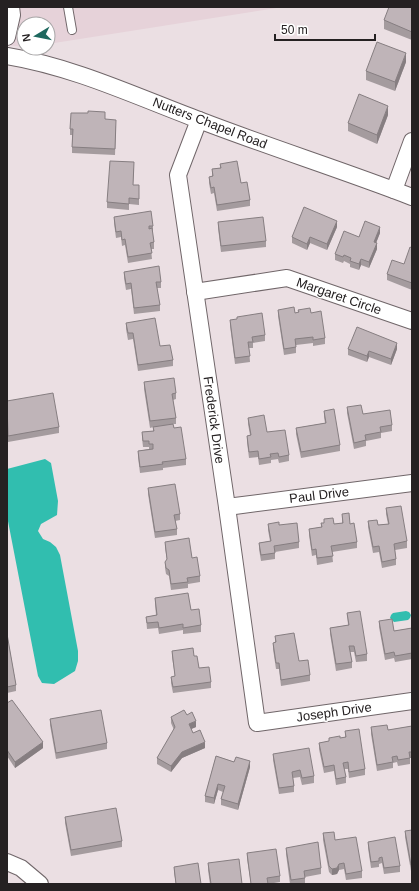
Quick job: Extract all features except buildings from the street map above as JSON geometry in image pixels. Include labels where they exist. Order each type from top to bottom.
[{"type":"street","points":[[7,37],[12,15],[11,7]]},
{"type":"street","name":"Nutters Chapel Road","points":[[7,56],[42,63],[99,80],[199,120],[412,197]]},
{"type":"street","name":"Frederick Drive","points":[[199,120],[178,175],[257,723]]},
{"type":"street","points":[[394,190],[412,142]]},
{"type":"street","name":"Margaret Circle","points":[[195,292],[287,278],[412,321]]},
{"type":"street","name":"Paul Drive","points":[[227,507],[412,483]]},
{"type":"street","name":"Joseph Drive","points":[[257,723],[412,701]]},
{"type":"street","points":[[7,862],[21,868],[40,884]]},
{"type":"lane","points":[[68,7],[72,30]]},
{"type":"shaded area","points":[[7,7],[283,7],[56,43],[56,16],[16,16],[16,46],[7,45]]},
{"type":"shaded area","points":[[45,459],[51,463],[58,501],[57,515],[41,524],[38,531],[43,539],[56,547],[60,555],[78,651],[78,661],[75,671],[54,684],[42,683],[38,676],[7,516],[7,469]]},
{"type":"shaded area","points":[[406,611],[411,615],[408,620],[394,622],[390,618],[393,613]]}]
